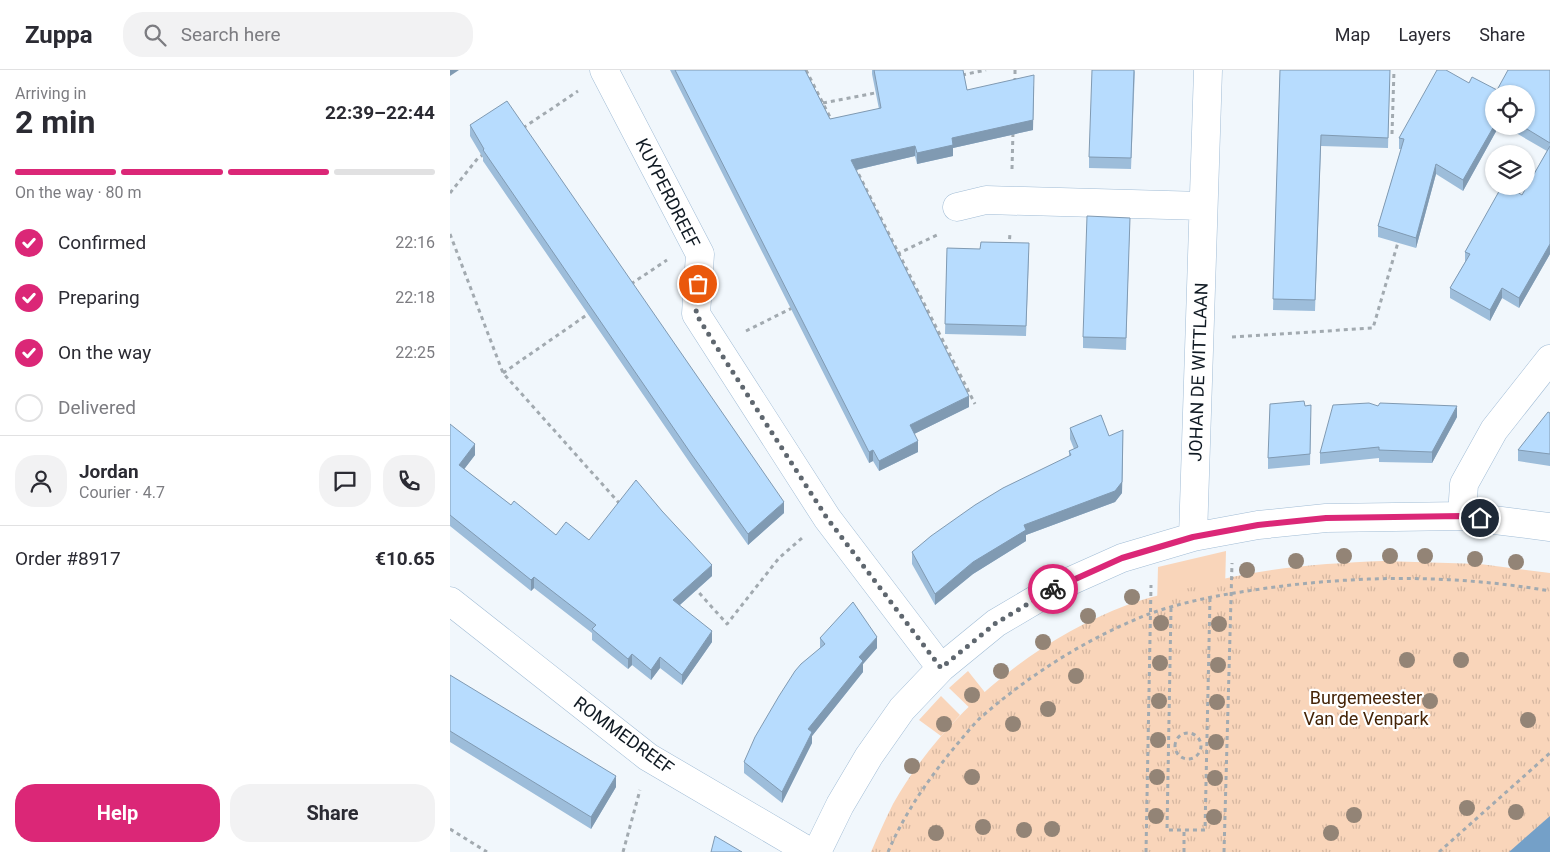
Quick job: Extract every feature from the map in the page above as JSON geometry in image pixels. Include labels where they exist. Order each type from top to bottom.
[{"type":"street","name":"JOHAN DE WITTLAAN","points":[[1193,537],[1208,70]]},
{"type":"street","name":"KUYPERDREEF","points":[[604,71],[700,254],[696,314],[827,518],[941,668]]},
{"type":"street","points":[[957,207],[986,200],[1204,206]]},
{"type":"street","points":[[1462,516],[1464,484],[1494,430],[1550,359]]},
{"type":"street","points":[[817,852],[840,805],[869,756],[902,709],[941,668],[996,623],[1057,587],[1122,558],[1193,537],[1258,525],[1326,518],[1462,516],[1550,527]]},
{"type":"street","name":"ROMMEDREEF","points":[[450,601],[648,757],[810,852]]},
{"type":"path","points":[[806,70],[836,128]]},
{"type":"path","points":[[957,76],[986,70]]},
{"type":"path","points":[[1392,134],[1394,70]]},
{"type":"path","points":[[518,131],[604,71]]},
{"type":"path","points":[[823,103],[880,91]]},
{"type":"path","points":[[450,193],[478,158],[486,152]]},
{"type":"path","points":[[855,166],[975,404]]},
{"type":"path","points":[[450,234],[503,373],[622,506]]},
{"type":"path","points":[[890,258],[939,234]]},
{"type":"path","points":[[1199,339],[1373,328],[1400,234]]},
{"type":"path","points":[[630,285],[694,241]]},
{"type":"path","points":[[503,373],[598,307]]},
{"type":"path","points":[[716,346],[794,307]]},
{"type":"path","points":[[694,587],[727,624],[778,558],[827,518]]},
{"type":"path","points":[[1224,852],[1233,530]]},
{"type":"path","points":[[1146,852],[1152,549]]},
{"type":"path","points":[[888,852],[916,798],[978,720],[1017,688],[1060,658],[1106,633],[1150,614],[1231,594],[1300,584],[1350,580],[1408,578],[1468,580],[1550,591]]},
{"type":"path","points":[[1172,608],[1167,830],[1205,830],[1210,598]]},
{"type":"path","points":[[1184,733],[1192,734],[1199,739],[1201,746],[1198,754],[1192,759],[1183,759],[1177,754],[1174,746],[1177,738],[1184,733]]},
{"type":"path","points":[[1169,746],[1174,746]]},
{"type":"path","points":[[1201,746],[1207,746]]},
{"type":"path","points":[[1439,852],[1550,753]]},
{"type":"path","points":[[623,852],[648,757]]},
{"type":"path","points":[[450,829],[487,852]]},
{"type":"path","points":[[1184,830],[1184,852]]},
{"type":"green space","points":[[1226,551],[1225,589],[1157,606],[1158,567]]},
{"type":"green space","name":"Burgemeester Van de Venpark","points":[[1383,561],[1480,564],[1550,573],[1550,852],[871,852],[893,804],[937,740],[964,711],[993,685],[1024,660],[1057,639],[1092,620],[1127,605],[1158,595],[1225,579],[1292,567]]},
{"type":"green space","points":[[968,671],[991,700],[976,714],[949,688]]},
{"type":"green space","points":[[941,696],[960,715],[941,736],[919,720]]},
{"type":"water","points":[[1550,816],[1550,852],[1509,852]]},
{"type":"building","points":[[675,70],[805,70],[830,119],[881,108],[874,70],[963,70],[967,90],[1034,75],[1033,120],[952,138],[953,145],[917,153],[915,146],[851,160],[969,396],[910,425],[918,441],[879,461],[873,450],[869,452]]},
{"type":"building","points":[[1092,70],[1134,70],[1131,158],[1089,157]]},
{"type":"building","points":[[1280,70],[1390,70],[1388,138],[1321,135],[1315,300],[1273,299]]},
{"type":"building","points":[[1437,70],[1446,70],[1469,83],[1472,77],[1487,85],[1485,85],[1485,135],[1489,135],[1463,180],[1436,164],[1416,238],[1378,226],[1404,139],[1399,138]]},
{"type":"building","points":[[1508,70],[1550,70],[1550,143],[1535,134],[1535,85],[1500,85]]},
{"type":"building","points":[[507,101],[784,502],[748,534],[483,150],[470,125]]},
{"type":"building","points":[[1550,146],[1550,244],[1519,298],[1502,288],[1490,310],[1450,288],[1470,254],[1465,252],[1497,195],[1535,195],[1535,172]]},
{"type":"building","points":[[1087,216],[1130,218],[1126,338],[1083,337]]},
{"type":"building","points":[[981,242],[1029,243],[1026,326],[945,324],[947,248],[980,249]]},
{"type":"building","points":[[1304,401],[1305,406],[1311,405],[1310,454],[1268,458],[1270,404]]},
{"type":"building","points":[[1369,403],[1378,406],[1380,403],[1457,406],[1432,452],[1379,450],[1379,447],[1320,453],[1333,405]]},
{"type":"building","points":[[1548,412],[1550,413],[1550,454],[1518,450]]},
{"type":"building","points":[[1101,415],[1109,436],[1123,430],[1122,482],[1115,491],[1024,525],[1026,530],[973,562],[935,594],[912,552],[975,505],[1003,488],[1071,455],[1069,451],[1078,447],[1070,428]]},
{"type":"building","points":[[450,424],[475,444],[459,465],[511,505],[514,501],[556,535],[566,522],[589,540],[636,480],[712,565],[673,600],[712,631],[682,675],[660,657],[651,670],[632,654],[628,659],[592,629],[596,625],[534,577],[531,580],[450,515]]},
{"type":"building","points":[[853,602],[877,637],[859,657],[863,661],[808,729],[812,732],[782,792],[744,762],[755,737],[795,671],[825,644],[820,638]]},
{"type":"building","points":[[450,675],[616,776],[591,817],[450,731]]},
{"type":"building","points":[[715,836],[742,852],[711,852]]},
{"type":"way so far","points":[[698,284],[696,314],[716,346],[827,518],[941,668],[996,623],[1053,589]]},
{"type":"route","points":[[1053,589],[1122,558],[1193,537],[1258,525],[1326,518],[1394,516],[1462,516],[1480,518]]}]
